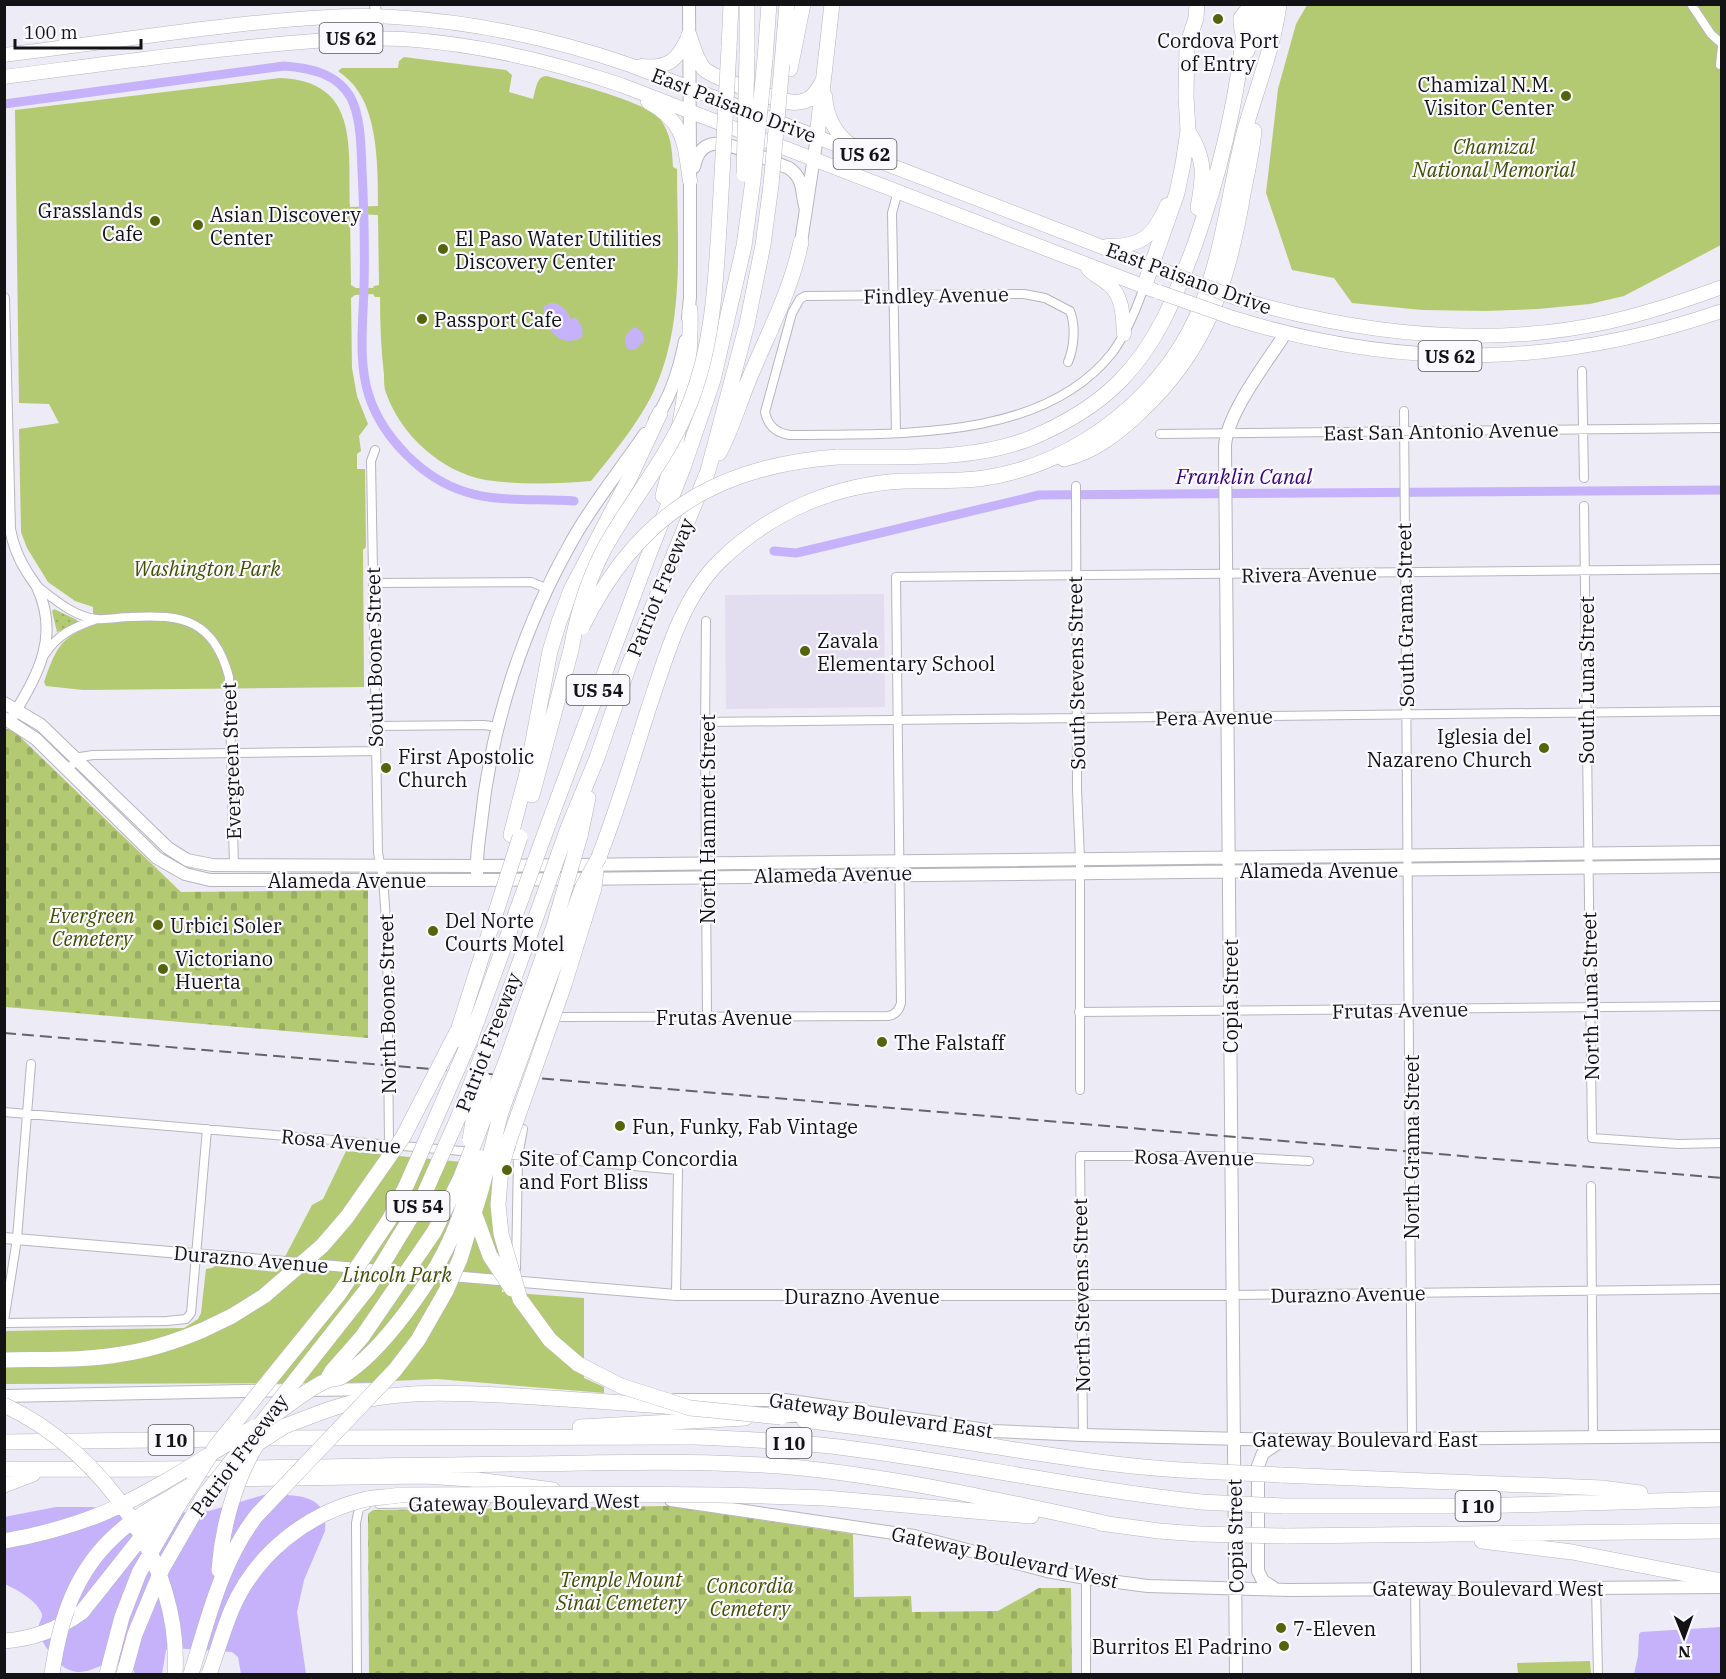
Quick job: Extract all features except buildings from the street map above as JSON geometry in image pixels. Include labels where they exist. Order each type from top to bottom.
[{"type":"highway","points":[[417,1110],[422,1090],[437,1057],[515,836],[572,650],[577,618],[594,571],[604,550],[674,438],[690,403],[703,363],[716,290],[731,4]]},
{"type":"highway","points":[[747,4],[748,177]]},
{"type":"highway","points":[[748,177],[765,59],[769,4]]},
{"type":"highway","points":[[786,66],[787,4]]},
{"type":"highway","points":[[786,66],[803,4]]},
{"type":"highway","points":[[817,137],[832,4]]},
{"type":"highway","points":[[1152,290],[1152,266],[1177,193],[1188,131],[1187,46],[1196,18],[1197,4]]},
{"type":"highway","points":[[572,650],[605,585],[628,554],[670,514],[712,488],[760,468],[786,462],[837,457],[960,454],[999,447],[1054,427],[1097,401],[1119,382],[1138,361],[1160,327],[1179,290],[1210,195],[1227,133],[1234,103],[1243,40],[1241,18],[1248,9],[1248,4]]},
{"type":"highway","points":[[1239,68],[1252,39],[1257,4]]},
{"type":"highway","points":[[1266,50],[1270,4]]},
{"type":"highway","points":[[191,1674],[226,1568],[243,1533],[257,1515],[395,1370],[433,1316],[447,1291],[460,1259],[482,1187],[501,1112],[583,886],[599,857],[610,829],[665,658],[685,611],[716,564],[735,547],[778,517],[822,496],[877,483],[984,478],[1022,470],[1080,443],[1108,425],[1147,391],[1188,334],[1208,288],[1244,134],[1279,4]]},
{"type":"highway","points":[[1266,50],[1276,36],[1284,4]]},
{"type":"highway","points":[[689,35],[697,58],[704,69],[775,98],[792,103],[803,102],[817,92],[823,81]]},
{"type":"highway","name":"Patriot Freeway","points":[[124,1674],[135,1634],[148,1600],[173,1547],[204,1496],[368,1288],[422,1199],[458,1118],[484,1050],[498,1023],[574,832],[628,665],[708,471],[747,324],[759,264],[786,66]]},
{"type":"highway","points":[[1046,459],[1064,459],[1084,453],[1119,431],[1166,386],[1200,338],[1215,306],[1233,245],[1254,135],[1259,84]]},
{"type":"highway","points":[[1188,131],[1199,148],[1202,160],[1201,189],[1191,253]]},
{"type":"highway","name":"Patriot Freeway","points":[[107,1674],[122,1617],[139,1573],[216,1446],[339,1294],[370,1251],[398,1202],[470,1040],[648,554],[683,468],[713,380],[744,246],[748,177]]},
{"type":"highway","points":[[708,471],[725,442],[785,297],[794,273],[801,242]]},
{"type":"highway","points":[[648,554],[679,428],[690,363],[690,310]]},
{"type":"highway","points":[[425,1142],[430,1114],[484,955],[515,836],[550,651],[559,622],[572,590],[660,413]]},
{"type":"highway","points":[[327,1380],[362,1336],[434,1232],[461,1176],[503,1070],[550,937],[574,832]]},
{"type":"highway","points":[[520,1299],[501,1234],[498,1205],[501,1168],[564,985],[594,888],[599,857]]},
{"type":"highway","points":[[498,1023],[472,1125],[470,1174],[472,1204],[479,1231],[490,1256],[550,1340],[578,1364],[621,1386],[690,1408]]},
{"type":"highway","points":[[4,1360],[88,1358],[149,1349],[203,1330],[264,1296],[322,1246],[378,1174],[403,1137],[457,1032]]},
{"type":"highway","points":[[4,1541],[71,1525],[106,1512],[161,1483],[270,1418],[327,1380],[339,1378],[358,1364],[383,1339],[428,1281],[454,1232],[488,1138],[501,1112]]},
{"type":"highway","points":[[216,1674],[220,1561],[234,1497],[247,1461],[304,1369]]},
{"type":"highway","points":[[47,1674],[57,1637],[82,1575],[102,1549],[120,1531],[285,1426],[332,1408],[368,1398],[423,1393],[572,1399],[690,1408],[919,1435],[1092,1462],[1160,1469],[1602,1488],[1672,1499]]},
{"type":"highway","points":[[4,1405],[20,1412],[50,1432],[84,1461],[111,1492],[137,1529],[154,1562],[170,1607],[176,1652],[176,1674]]},
{"type":"highway","points":[[423,1437],[481,1429],[603,1426],[862,1410]]},
{"type":"highway","points":[[4,1432],[298,1430],[342,1437]]},
{"type":"highway","name":"I 10","points":[[4,1442],[342,1437],[694,1437],[795,1443],[880,1453],[1096,1490],[1201,1502],[1284,1506],[1477,1506],[1722,1499]]},
{"type":"highway","points":[[47,1674],[61,1643],[82,1612],[216,1446]]},
{"type":"highway","name":"I 10","points":[[4,1469],[373,1471],[659,1462],[801,1468],[873,1478],[1032,1507],[1109,1524],[1199,1534],[1286,1536],[1722,1531]]},
{"type":"highway","points":[[4,1485],[22,1477],[50,1470]]},
{"type":"highway","points":[[373,1471],[471,1479],[628,1499]]},
{"type":"highway","points":[[209,1674],[232,1609],[252,1572],[270,1553],[306,1524],[346,1505],[369,1499],[400,1495],[725,1494],[825,1498],[1109,1524]]},
{"type":"highway","points":[[1399,1534],[1494,1542],[1572,1552],[1722,1581]]},
{"type":"highway","points":[[9,1640],[37,1635],[71,1620],[82,1612]]},
{"type":"main road","points":[[477,879],[483,805],[498,727],[513,675],[548,589],[573,539],[590,511],[660,413],[684,348],[690,310],[689,4]]},
{"type":"main road","name":"East Paisano Drive","points":[[4,55],[375,10],[532,36],[580,48],[630,65],[1208,288],[1298,316],[1395,332],[1432,335],[1518,334],[1607,322],[1670,306],[1722,287]]},
{"type":"main road","points":[[630,65],[652,67],[673,61],[680,54],[689,35]]},
{"type":"main road","points":[[528,58],[532,36]]},
{"type":"main road","name":"East Paisano Drive","points":[[4,77],[220,49],[321,40],[378,39],[463,46],[528,58],[621,85],[1152,290],[1285,334],[1368,350],[1406,354],[1445,356],[1525,354],[1599,345],[1632,338],[1722,311]]},
{"type":"main road","points":[[823,81],[829,120],[840,136],[860,153]]},
{"type":"main road","points":[[621,85],[659,108],[675,123],[684,147],[690,181]]},
{"type":"main road","points":[[801,242],[817,137]]},
{"type":"main road","points":[[690,181],[697,156],[703,148],[717,143],[729,145],[789,168],[801,180],[801,196],[807,209]]},
{"type":"main road","points":[[1100,246],[1132,244],[1149,235],[1165,210],[1179,179]]},
{"type":"main road","points":[[954,213],[985,217],[1001,209]]},
{"type":"main road","points":[[1083,263],[1096,278],[1108,284],[1116,292],[1122,308],[1124,334]]},
{"type":"main road","points":[[1285,334],[1296,324],[1320,328],[1334,323]]},
{"type":"main road","name":"Copia Street","points":[[1236,1674],[1225,575],[1226,434],[1232,418],[1285,334]]},
{"type":"main road","name":"Alameda Avenue","points":[[4,703],[41,725],[168,848],[195,862],[234,866],[380,865],[706,869],[1080,866],[1229,870],[1722,866]]},
{"type":"main road","name":"Alameda Avenue","points":[[7,719],[36,739],[157,858],[185,874],[217,880],[477,879],[706,869]]},
{"type":"main road","name":"Alameda Avenue","points":[[1080,866],[1229,857],[1722,852]]},
{"type":"main road","name":"Gateway Boulevard East","points":[[4,1396],[437,1388],[677,1400],[785,1400],[993,1431],[1083,1435],[1282,1440],[1722,1436]]},
{"type":"main road","points":[[1276,1589],[1263,1581],[1258,1571],[1258,1466],[1263,1453],[1282,1440]]},
{"type":"main road","name":"Gateway Boulevard West","points":[[628,1499],[673,1500],[914,1536],[1047,1571],[1157,1587],[1276,1589],[1722,1587]]},
{"type":"street","points":[[1691,4],[1722,46],[1720,65]]},
{"type":"street","points":[[375,10],[378,39]]},
{"type":"street","points":[[898,191],[892,213],[896,433],[961,427],[1023,412],[1052,401],[1075,387],[1097,369],[1124,334],[1152,290]]},
{"type":"street","name":"Findley Avenue","points":[[896,433],[790,435],[775,430],[766,418],[765,407],[792,314],[800,299],[805,296],[1024,294],[1045,298],[1070,311],[1073,323],[1072,352],[1068,362]]},
{"type":"street","points":[[4,298],[10,530],[17,556],[37,586],[47,624],[45,655],[38,672],[17,709],[7,719]]},
{"type":"street","points":[[1582,370],[1584,478]]},
{"type":"street","name":"South Grama Street","points":[[1404,411],[1408,855]]},
{"type":"street","name":"East San Antonio Avenue","points":[[1160,434],[1722,428]]},
{"type":"street","name":"South Boone Street","points":[[375,450],[371,461],[375,726],[380,865]]},
{"type":"street","name":"South Stevens Street","points":[[1076,486],[1075,575],[1080,866]]},
{"type":"street","name":"South Luna Street","points":[[1584,506],[1587,854]]},
{"type":"street","name":"Rivera Avenue","points":[[898,720],[896,577],[1722,569]]},
{"type":"street","points":[[374,583],[531,582],[548,589]]},
{"type":"street","name":"Evergreen Street","points":[[37,586],[50,598],[65,607],[97,619]]},
{"type":"street","name":"Evergreen Street","points":[[45,655],[55,640],[80,625],[97,619],[165,616],[182,618],[206,634],[221,653],[229,677],[234,866]]},
{"type":"street","name":"North Hammett Street","points":[[706,621],[707,1017]]},
{"type":"street","name":"Pera Avenue","points":[[706,722],[1722,711]]},
{"type":"street","points":[[898,720],[901,867]]},
{"type":"street","points":[[375,726],[484,725],[498,727]]},
{"type":"street","points":[[67,770],[82,756],[93,755],[376,751]]},
{"type":"street","name":"North Luna Street","points":[[1587,854],[1592,1138],[1678,1144],[1722,1143]]},
{"type":"street","name":"North Grama Street","points":[[1408,855],[1412,1438]]},
{"type":"street","name":"North Boone Street","points":[[380,865],[387,934],[389,1145]]},
{"type":"street","points":[[1080,866],[1080,1090]]},
{"type":"street","name":"Frutas Avenue","points":[[561,1017],[892,1015],[901,1003],[901,867]]},
{"type":"street","name":"Frutas Avenue","points":[[1079,1012],[1722,1006]]},
{"type":"street","points":[[31,1064],[17,1239],[4,1322],[186,1319],[191,1313],[207,1129]]},
{"type":"street","name":"Rosa Avenue","points":[[4,1112],[678,1170],[676,1295]]},
{"type":"street","points":[[516,1281],[518,1156],[523,1129]]},
{"type":"street","name":"Rosa Avenue","points":[[1080,1156],[1231,1157],[1308,1161]]},
{"type":"street","name":"North Stevens Street","points":[[1080,1156],[1083,1435]]},
{"type":"street","points":[[1591,1186],[1593,1437]]},
{"type":"street","name":"Durazno Avenue","points":[[4,1238],[676,1295],[1081,1296],[1722,1289]]},
{"type":"street","name":"Gateway Boulevard West","points":[[357,1674],[356,1523],[358,1511],[363,1506],[628,1499]]},
{"type":"street","points":[[1086,1578],[1086,1674]]},
{"type":"street","points":[[1596,1587],[1598,1674]]},
{"type":"street","points":[[1415,1588],[1416,1674]]},
{"type":"shaded area","points":[[550,303],[563,307],[570,318],[575,317],[582,326],[582,337],[567,341],[549,329],[544,307]]},
{"type":"shaded area","points":[[636,327],[643,333],[644,341],[636,349],[629,350],[625,340],[630,331]]},
{"type":"shaded area","name":"Zavala Elementary School","points":[[884,594],[885,707],[726,709],[725,595]]},
{"type":"shaded area","points":[[267,1494],[299,1496],[308,1499],[322,1509],[325,1518],[325,1531],[304,1580],[297,1612],[306,1674],[241,1674],[238,1657],[232,1652],[172,1648],[166,1650],[162,1674],[135,1674],[133,1668],[116,1662],[85,1671],[72,1671],[65,1668],[43,1643],[39,1631],[42,1615],[35,1603],[5,1584],[4,1517],[56,1507],[92,1507],[136,1515],[209,1511]]},
{"type":"shaded area","points":[[1721,1627],[1721,1674],[1634,1674],[1641,1632]]},
{"type":"green space","name":"Chamizal National Memorial","points":[[1307,5],[1721,5],[1721,245],[1624,296],[1590,304],[1538,309],[1422,310],[1352,303],[1334,278],[1292,270],[1266,193],[1278,89],[1296,24]]},
{"type":"green space","name":"Washington Park","points":[[404,57],[506,70],[512,75],[509,92],[533,99],[539,81],[547,76],[625,100],[640,106],[660,119],[667,130],[673,167],[677,169],[677,284],[670,341],[663,368],[646,406],[624,440],[591,481],[499,482],[469,476],[439,460],[425,449],[402,423],[385,389],[380,297],[375,297],[373,294],[355,295],[351,298],[352,368],[357,396],[368,424],[359,436],[361,451],[357,454],[357,469],[365,469],[364,687],[83,690],[46,686],[44,682],[60,646],[73,635],[93,625],[93,607],[75,601],[48,582],[27,548],[21,532],[19,429],[59,423],[49,404],[19,403],[15,110],[280,78],[306,82],[324,91],[337,105],[344,122],[348,141],[350,207],[378,206],[376,147],[370,116],[356,88],[338,71],[342,68],[398,68],[399,61]],"holes":[[[355,214],[378,215],[379,285],[373,288],[356,288],[351,285],[350,216]]]},
{"type":"green space","points":[[54,609],[77,620],[77,624],[57,632],[52,611]]},
{"type":"green space","name":"Evergreen Cemetery","points":[[4,730],[15,732],[181,892],[368,890],[368,1038],[5,1007]]},
{"type":"green space","name":"Lincoln Park","points":[[346,1151],[505,1166],[502,1200],[502,1292],[584,1298],[584,1378],[604,1387],[604,1393],[437,1379],[348,1383],[5,1384],[4,1331],[184,1328],[198,1319],[201,1313],[206,1269],[215,1266],[277,1272],[312,1205],[323,1199]]},
{"type":"green space","points":[[668,1506],[853,1534],[854,1597],[911,1596],[912,1612],[998,1611],[1039,1588],[1071,1588],[1072,1674],[369,1674],[368,1514],[373,1510]]},
{"type":"green space","points":[[1590,1661],[1591,1674],[1518,1674],[1517,1663]]},
{"type":"waterway","name":"Franklin Canal","points":[[4,104],[284,66],[313,70],[331,77],[351,98],[357,114],[360,133],[364,243],[362,356],[369,396],[375,412],[407,455],[420,467],[450,486],[492,498],[574,501]]},
{"type":"waterway","name":"Franklin Canal","points":[[774,551],[796,553],[1039,495],[1722,490]]},
{"type":"railway","points":[[4,1033],[1722,1178]]},
{"type":"place","name":"Cordova Port of Entry","points":[[1218,19]]},
{"type":"place","name":"Chamizal N.M. Visitor Center","points":[[1566,96]]},
{"type":"place","name":"Grasslands Cafe","points":[[155,221]]},
{"type":"place","name":"Asian Discovery Center","points":[[198,225]]},
{"type":"place","name":"El Paso Water Utilities Discovery Center","points":[[443,249]]},
{"type":"place","name":"Passport Cafe","points":[[422,319]]},
{"type":"place","name":"Zavala Elementary School","points":[[805,651]]},
{"type":"place","name":"Iglesia del Nazareno Church","points":[[1544,748]]},
{"type":"place","name":"First Apostolic Church","points":[[386,768]]},
{"type":"place","name":"Urbici Soler","points":[[158,925]]},
{"type":"place","name":"Del Norte Courts Motel","points":[[433,931]]},
{"type":"place","name":"Victoriano Huerta","points":[[163,969]]},
{"type":"place","name":"The Falstaff","points":[[882,1042]]},
{"type":"place","name":"Fun, Funky, Fab Vintage","points":[[620,1126]]},
{"type":"place","name":"Site of Camp Concordia and Fort Bliss","points":[[507,1170]]},
{"type":"place","name":"7-Eleven","points":[[1281,1628]]},
{"type":"place","name":"Burritos El Padrino","points":[[1284,1646]]},
{"type":"park label","name":"Temple Mount Sinai Cemetery","points":[[621,1590]]},
{"type":"park label","name":"Concordia Cemetery","points":[[750,1596]]}]
